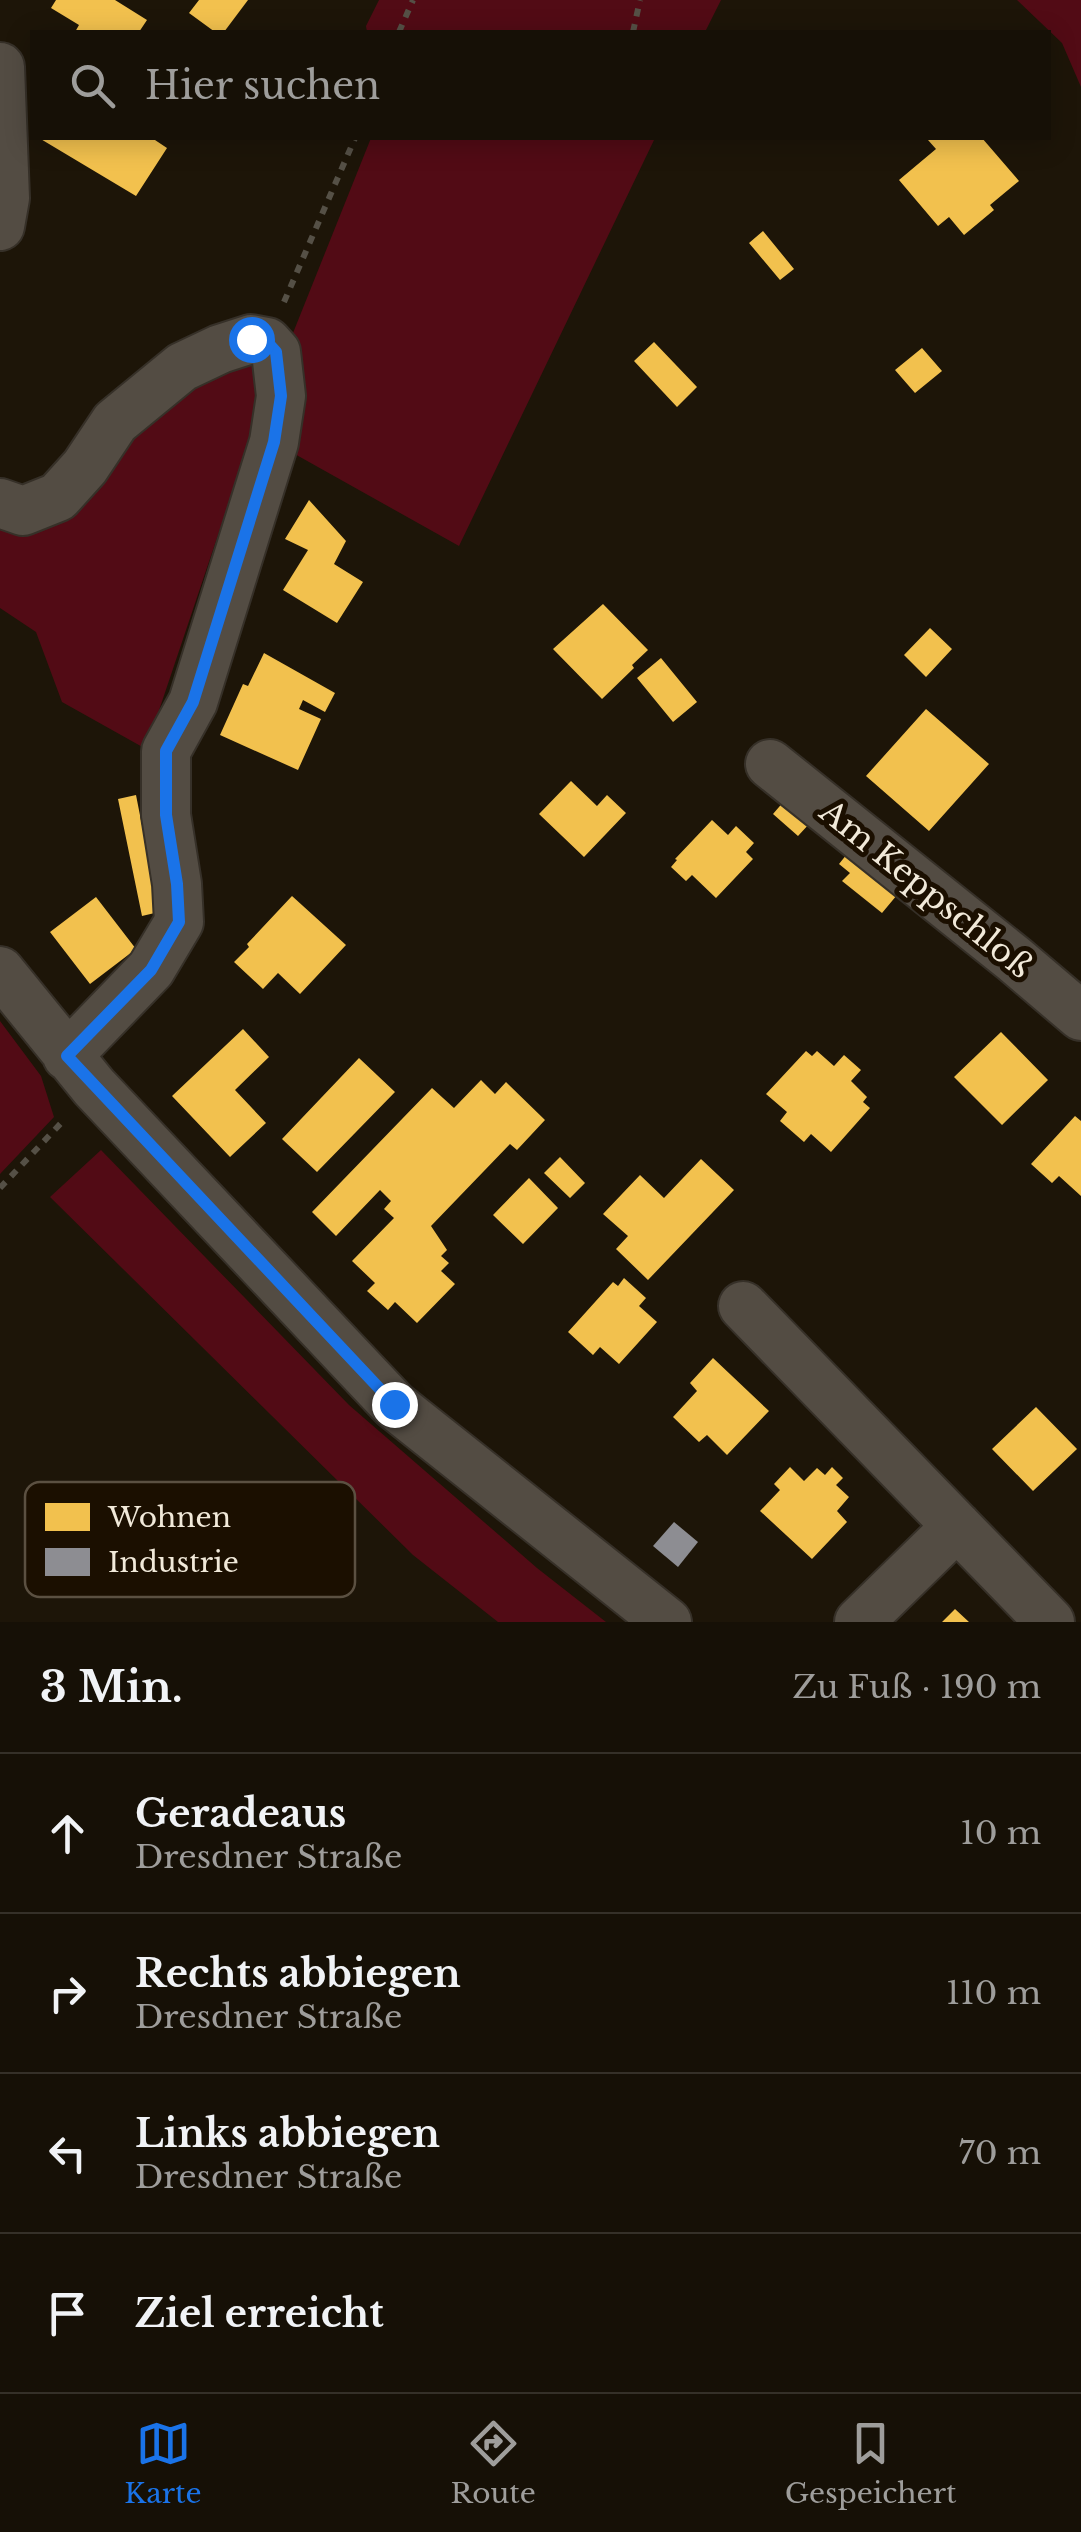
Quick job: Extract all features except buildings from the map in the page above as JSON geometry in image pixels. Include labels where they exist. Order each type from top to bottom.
[{"type":"street","points":[[0,67],[5,198],[0,226]]},
{"type":"street","points":[[0,503],[23,510],[58,497],[85,467],[114,422],[182,367],[251,339],[267,342],[276,352],[281,396],[274,442],[193,702],[166,751],[166,815],[179,922],[151,970],[80,1071]]},
{"type":"street","name":"Am Keppschloß","points":[[770,764],[1081,1016]]},
{"type":"street","points":[[0,972],[80,1071],[394,1404],[667,1622]]},
{"type":"street","points":[[743,1306],[1050,1622]]},
{"type":"street","points":[[860,1622],[956,1526]]},
{"type":"path","points":[[400,30],[413,0]]},
{"type":"path","points":[[632,30],[640,0]]},
{"type":"path","points":[[267,342],[353,140]]},
{"type":"path","points":[[0,1188],[80,1071]]},
{"type":"shaded area","points":[[379,0],[721,0],[706,30],[367,30]]},
{"type":"shaded area","points":[[1017,0],[1081,0],[1081,87],[1062,43]]},
{"type":"shaded area","points":[[370,140],[654,140],[459,546],[284,448],[287,348]]},
{"type":"shaded area","points":[[250,359],[263,373],[255,425],[146,749],[62,702],[36,632],[0,608],[0,514],[182,387]]},
{"type":"shaded area","points":[[0,1021],[41,1076],[54,1117],[0,1174]]},
{"type":"shaded area","points":[[101,1150],[349,1405],[537,1568],[606,1622],[498,1622],[413,1555],[355,1498],[355,1482],[339,1482],[50,1197]]},
{"type":"route","points":[[251,339],[267,342],[276,352],[281,396],[274,442],[193,702],[166,751],[166,815],[179,922],[151,970],[67,1056],[394,1404]]}]
